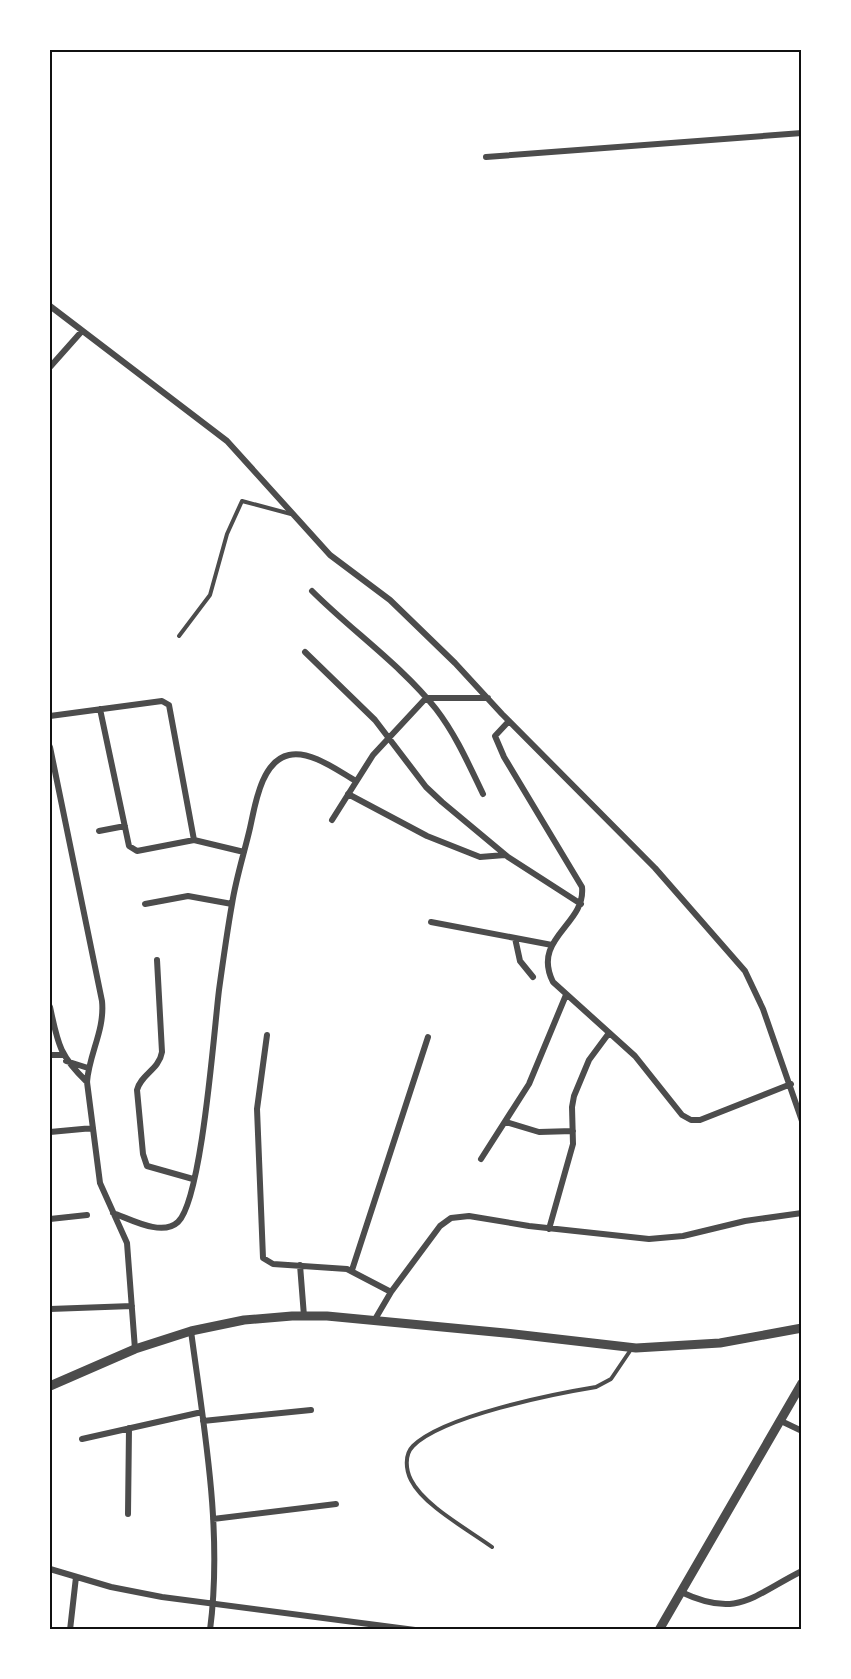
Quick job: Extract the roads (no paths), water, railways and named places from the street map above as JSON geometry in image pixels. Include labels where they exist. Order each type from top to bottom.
[{"type":"street","points":[[486,157],[801,133]]},
{"type":"street","points":[[50,306],[227,441],[330,555],[390,600],[455,663],[509,721],[655,868],[745,971],[764,1009],[791,1084],[801,1120]]},
{"type":"street","points":[[50,367],[82,331]]},
{"type":"street","points":[[312,591],[346,625],[411,681],[426,698],[456,741],[483,794]]},
{"type":"street","points":[[305,652],[388,736],[426,787],[505,855],[580,904]]},
{"type":"street","points":[[332,820],[388,736],[426,698],[488,699]]},
{"type":"street","points":[[50,716],[162,701],[169,705],[195,840]]},
{"type":"street","points":[[100,709],[129,846],[137,851],[195,840],[244,852]]},
{"type":"street","points":[[509,721],[495,736],[504,757],[582,887],[580,904],[546,957],[547,969],[553,982],[635,1056],[682,1115],[691,1120],[700,1120],[791,1084]]},
{"type":"street","points":[[50,747],[103,1009],[100,1032],[88,1068],[87,1082],[100,1183],[127,1243],[135,1349]]},
{"type":"street","points":[[113,1213],[152,1227],[167,1227],[178,1222],[184,1211],[201,1144],[232,904],[257,800],[266,775],[278,761],[289,755],[301,755],[356,781]]},
{"type":"street","points":[[348,794],[427,836],[480,857],[505,855]]},
{"type":"street","points":[[99,831],[125,826]]},
{"type":"street","points":[[145,904],[188,896],[232,904]]},
{"type":"street","points":[[431,922],[552,945]]},
{"type":"street","points":[[515,938],[520,961],[533,977]]},
{"type":"street","points":[[157,960],[162,1052],[160,1062],[138,1083],[143,1154],[147,1166],[154,1170],[193,1179]]},
{"type":"street","points":[[481,1159],[506,1122],[540,1063],[566,995]]},
{"type":"street","points":[[50,1007],[64,1058],[87,1082]]},
{"type":"street","points":[[549,1228],[569,1165],[574,1096],[589,1060],[609,1033]]},
{"type":"street","points":[[267,1035],[257,1109],[261,1250],[267,1263],[352,1270],[391,1292]]},
{"type":"street","points":[[352,1270],[428,1037]]},
{"type":"street","points":[[50,1054],[88,1068]]},
{"type":"street","points":[[506,1122],[539,1132],[573,1131]]},
{"type":"street","points":[[50,1132],[93,1128]]},
{"type":"street","points":[[374,1321],[391,1292],[440,1226],[451,1218],[469,1216],[549,1228],[650,1239],[683,1236],[779,1214],[801,1213]]},
{"type":"street","points":[[50,1218],[87,1215]]},
{"type":"street","points":[[300,1265],[304,1316]]},
{"type":"street","points":[[50,1309],[132,1306]]},
{"type":"street","points":[[50,1386],[135,1349],[191,1331],[244,1320],[304,1316],[633,1347],[720,1343],[801,1328]]},
{"type":"street","points":[[191,1331],[213,1519],[214,1602],[210,1629]]},
{"type":"street","points":[[659,1629],[801,1383]]},
{"type":"street","points":[[203,1421],[311,1410]]},
{"type":"street","points":[[82,1439],[202,1412]]},
{"type":"street","points":[[781,1421],[801,1431]]},
{"type":"street","points":[[128,1514],[129,1428]]},
{"type":"street","points":[[213,1519],[336,1504]]},
{"type":"street","points":[[50,1569],[162,1597],[415,1629]]},
{"type":"street","points":[[681,1592],[716,1605],[733,1605],[757,1596],[801,1571]]},
{"type":"street","points":[[70,1629],[76,1577]]},
{"type":"lane","points":[[179,636],[210,595],[227,534],[242,501],[291,514]]},
{"type":"lane","points":[[492,1547],[421,1494],[411,1480],[407,1466],[407,1455],[413,1446],[430,1434],[465,1419],[596,1387],[611,1379],[633,1347]]}]
